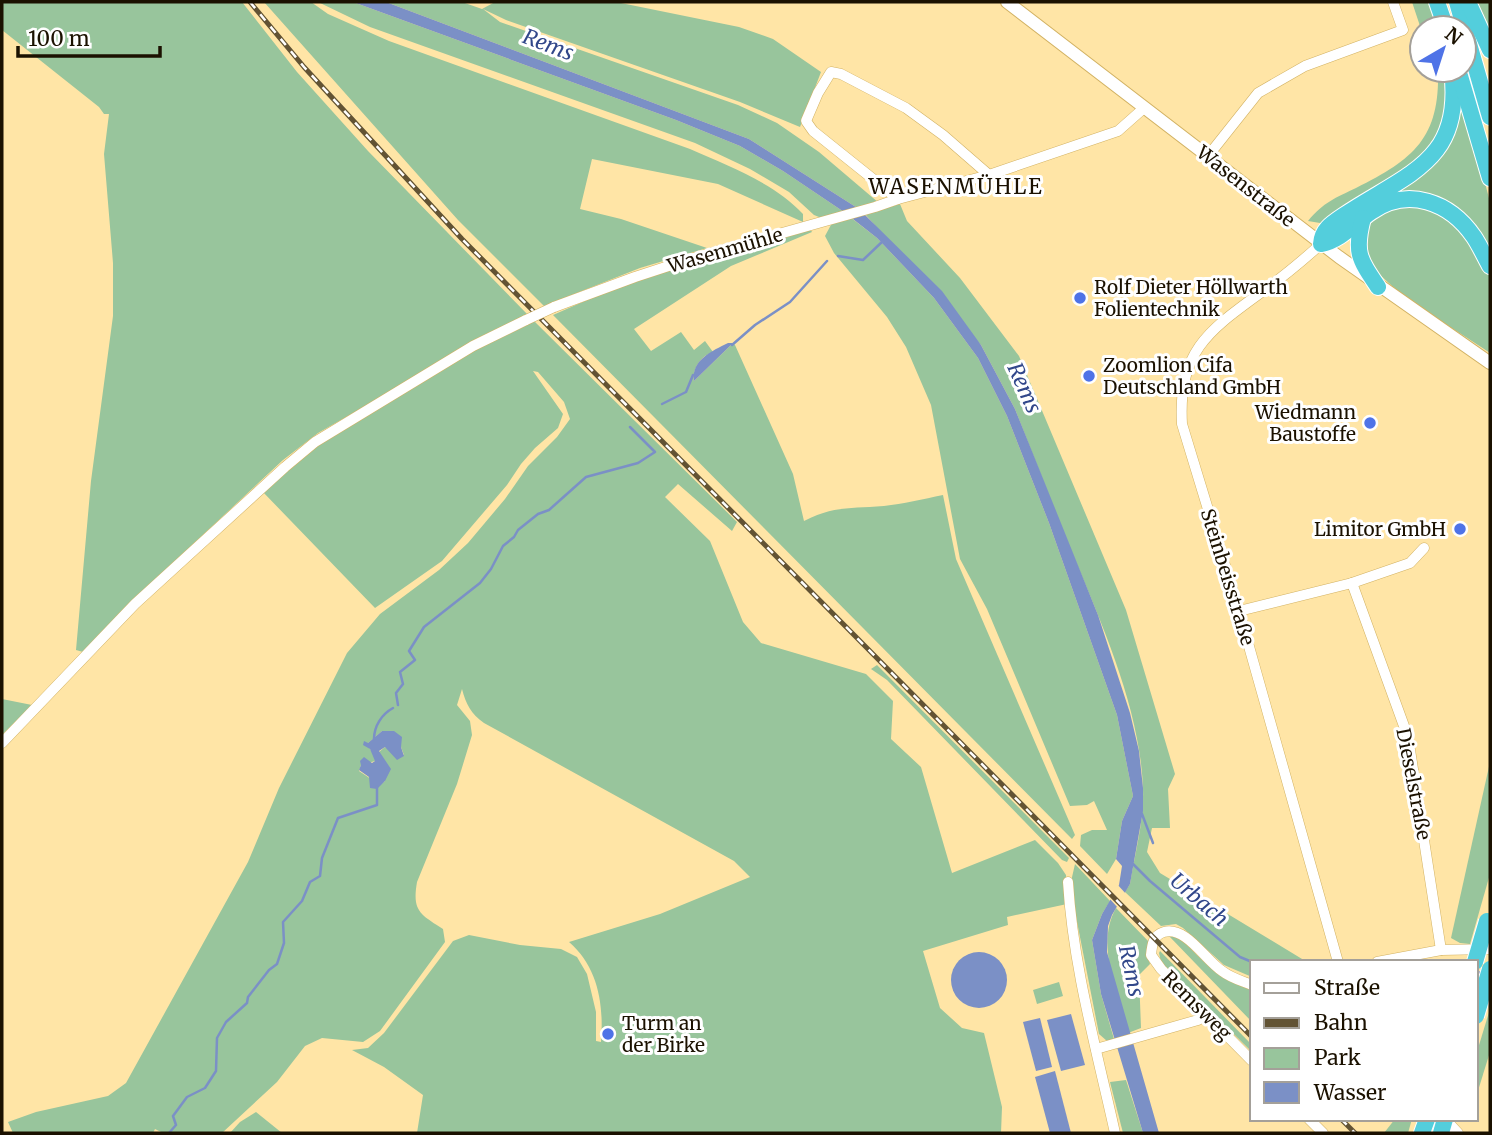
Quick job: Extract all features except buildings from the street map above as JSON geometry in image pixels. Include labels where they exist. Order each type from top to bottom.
[{"type":"highway","points":[[1457,2],[1490,117]]},
{"type":"highway","points":[[1468,2],[1490,50]]},
{"type":"highway","points":[[1453,84],[1452,118],[1444,139],[1431,158],[1406,178],[1333,223],[1322,234],[1321,244],[1332,243],[1380,206],[1404,198],[1426,200],[1450,212],[1474,236],[1490,266]]},
{"type":"highway","points":[[1462,84],[1490,178]]},
{"type":"highway","points":[[1363,218],[1357,243],[1363,264],[1378,287]]},
{"type":"highway","points":[[1476,960],[1489,915]]},
{"type":"highway","points":[[1478,1009],[1490,969]]},
{"type":"street","name":"Wasenstraße","points":[[1007,2],[1378,287],[1490,363]]},
{"type":"street","points":[[1208,156],[1258,93],[1305,66],[1403,30],[1393,2]]},
{"type":"street","points":[[898,199],[813,131],[806,121],[831,72],[841,74],[906,108],[943,135],[989,175]]},
{"type":"street","name":"Wasenmühle","points":[[2,743],[135,604],[285,467],[315,442],[473,346],[554,307],[635,276],[989,175],[1118,131],[1144,108]]},
{"type":"street","name":"Steinbeisstraße","points":[[1321,244],[1224,318],[1210,332],[1196,352],[1185,378],[1181,397],[1182,425],[1239,611],[1337,960]]},
{"type":"street","points":[[1239,611],[1352,583],[1410,563],[1424,548]]},
{"type":"street","name":"Dieselstraße","points":[[1352,583],[1408,737],[1441,950]]},
{"type":"street","points":[[1068,882],[1074,936],[1115,1133]]},
{"type":"street","name":"Remsweg","points":[[1250,984],[1225,974],[1183,935],[1168,932],[1156,936],[1151,948],[1154,960],[1250,1059]]},
{"type":"street","points":[[1388,960],[1441,950],[1490,949]]},
{"type":"street","points":[[1096,1049],[1198,1020],[1206,1014]]},
{"type":"green space","points":[[2,2],[242,2],[297,72],[368,151],[527,314],[318,433],[283,460],[145,589],[83,652],[76,650],[91,481],[113,316],[113,263],[104,154],[109,114],[104,114],[99,107],[2,30]]},
{"type":"green space","points":[[264,2],[311,2],[328,14],[389,41],[690,149],[750,176],[779,193],[803,214],[803,222],[718,184],[592,159],[580,209],[621,219],[707,248],[640,268],[544,306],[458,220]]},
{"type":"green space","points":[[318,2],[353,2],[676,120],[740,146],[844,212],[824,219],[814,215],[789,192],[750,169],[695,143],[370,27]]},
{"type":"green space","points":[[386,2],[462,2],[482,9],[495,2],[616,2],[739,27],[773,39],[821,72],[800,127],[740,102],[506,20],[483,9],[500,22],[738,105],[777,123],[819,152],[879,203],[859,209],[749,139]]},
{"type":"green space","points":[[1412,2],[1429,2],[1433,14],[1416,14]]},
{"type":"green space","points":[[1474,2],[1490,2],[1490,36]]},
{"type":"green space","points":[[1437,84],[1451,84],[1452,93],[1434,148],[1410,170],[1320,223],[1308,221],[1330,201],[1394,167],[1408,156],[1420,144],[1428,130]]},
{"type":"green space","points":[[1460,107],[1465,107],[1490,202],[1490,252],[1418,193],[1335,229],[1428,166],[1449,143]]},
{"type":"green space","points":[[1420,203],[1453,219],[1490,271],[1490,353],[1397,290],[1368,261],[1364,241],[1366,227],[1373,216],[1388,209]]},
{"type":"green space","points":[[900,204],[907,221],[960,278],[1019,356],[1126,610],[1175,774],[1168,789],[1170,828],[1152,828],[1147,852],[1160,873],[1304,960],[1250,960],[1250,976],[1224,965],[1176,924],[1161,926],[1125,892],[1130,884],[1139,837],[1143,790],[1136,732],[1120,673],[1015,409],[981,345],[865,214]]},
{"type":"green space","points":[[850,217],[877,238],[934,298],[978,358],[1007,416],[1049,523],[1117,715],[1133,796],[1122,821],[1116,859],[1107,874],[1080,846],[1081,835],[1092,830],[1107,830],[1094,801],[1087,805],[1070,806],[987,609],[960,559],[931,405],[906,347],[887,317],[834,253],[825,236],[832,223]]},
{"type":"green space","points":[[810,229],[812,232],[731,266],[634,329],[651,351],[681,332],[694,350],[705,341],[713,352],[698,363],[694,381],[733,343],[735,345],[793,474],[804,521],[835,510],[891,505],[943,495],[956,559],[1075,835],[1072,839],[553,315],[635,279]]},
{"type":"green space","points":[[534,321],[737,522],[732,531],[678,484],[665,497],[710,541],[743,622],[761,643],[866,674],[893,701],[891,739],[921,767],[952,873],[1035,840],[1058,863],[1066,875],[1067,904],[1007,917],[1008,925],[923,951],[940,1008],[962,1028],[984,1033],[1002,1107],[1001,1133],[417,1133],[423,1095],[384,1067],[352,1050],[368,1048],[384,1033],[453,941],[469,935],[520,945],[561,949],[577,957],[587,974],[596,1012],[596,1041],[601,1042],[597,987],[587,963],[569,942],[660,914],[750,877],[734,861],[484,723],[470,708],[462,689],[457,705],[470,721],[472,735],[457,784],[417,882],[416,892],[419,911],[443,929],[445,942],[380,1031],[363,1042],[322,1038],[305,1046],[277,1082],[222,1133],[163,1133],[155,1129],[153,1133],[13,1133],[8,1122],[36,1112],[108,1096],[126,1083],[248,862],[279,788],[347,653],[380,614],[439,570],[468,543],[505,499],[528,466],[557,437],[570,419],[564,402],[538,372],[533,371],[563,414],[558,428],[521,464],[507,485],[442,561],[375,608],[262,491],[319,443],[477,348]],"holes":[[[382,731],[401,747],[404,755],[385,747],[379,752],[385,781],[380,785],[359,771],[361,765],[375,761],[367,744]]]},
{"type":"green space","points":[[877,665],[1069,858],[1067,862],[1062,860],[887,680],[871,669]]},
{"type":"green space","points":[[2,699],[32,705],[2,735]]},
{"type":"green space","points":[[1490,762],[1490,874],[1470,944],[1460,943],[1451,938]]},
{"type":"green space","points":[[1075,864],[1110,901],[1092,940],[1101,994],[1114,1039],[1107,1041],[1099,1034],[1070,886]]},
{"type":"green space","points":[[1116,908],[1150,943],[1147,952],[1150,964],[1139,975],[1141,1028],[1128,1033],[1108,954],[1110,922]]},
{"type":"green space","points":[[1169,936],[1179,936],[1211,968],[1250,987],[1250,1020]]},
{"type":"green space","points":[[1160,951],[1250,1043],[1250,1050],[1161,962]]},
{"type":"green space","points":[[1059,982],[1063,996],[1037,1004],[1033,990]]},
{"type":"green space","points":[[1490,1009],[1490,1052],[1478,1091],[1478,1048]]},
{"type":"green space","points":[[1126,1080],[1143,1133],[1123,1133],[1110,1082]]},
{"type":"green space","points":[[256,1112],[282,1133],[230,1133],[240,1122]]},
{"type":"green space","points":[[1393,1121],[1411,1121],[1408,1133],[1384,1133]]},
{"type":"water","points":[[353,2],[386,2],[749,139],[859,209],[942,291],[981,345],[1015,409],[1098,615],[1130,713],[1139,751],[1143,811],[1130,884],[1108,926],[1107,952],[1159,1133],[1143,1133],[1101,994],[1092,940],[1102,914],[1119,885],[1122,866],[1116,859],[1122,821],[1133,796],[1117,715],[1049,523],[1007,416],[978,358],[934,298],[877,238],[783,171],[740,146]]},
{"type":"water","points":[[728,343],[733,343],[694,381],[699,362]]},
{"type":"water","points":[[382,731],[394,731],[402,737],[404,756],[397,760],[385,747],[379,751],[391,769],[377,789],[370,788],[369,777],[359,770],[360,761],[364,757],[372,763],[375,761],[370,749],[363,745],[364,741],[368,743]]},
{"type":"water","points":[[974,952],[984,952],[999,960],[1005,969],[1005,991],[999,1000],[984,1008],[974,1008],[956,996],[951,985],[951,975],[963,957]]},
{"type":"water","points":[[1071,1014],[1085,1065],[1061,1071],[1047,1020]]},
{"type":"water","points":[[1040,1018],[1052,1067],[1036,1071],[1023,1022]]},
{"type":"water","points":[[1055,1071],[1071,1133],[1050,1133],[1035,1077]]},
{"type":"pier","points":[[1116,883],[1127,895],[1119,909],[1108,897]]},
{"type":"waterway","points":[[838,256],[863,260],[883,241]]},
{"type":"waterway","points":[[732,345],[755,325],[790,302],[827,261]]},
{"type":"waterway","points":[[662,404],[686,392],[693,375]]},
{"type":"waterway","points":[[398,705],[396,693],[403,684],[400,672],[415,660],[409,651],[424,627],[480,583],[503,546],[518,530],[538,514],[549,510],[586,477],[638,463],[655,452],[630,427]]},
{"type":"waterway","points":[[374,739],[379,721],[393,708]]},
{"type":"waterway","points":[[169,1133],[176,1125],[173,1116],[187,1097],[205,1088],[216,1071],[217,1038],[226,1022],[247,1003],[248,997],[277,964],[284,943],[283,922],[302,901],[310,882],[320,876],[322,858],[338,818],[377,805],[377,787]]},
{"type":"waterway","points":[[1142,814],[1153,843]]},
{"type":"waterway","name":"Urbach","points":[[1131,862],[1240,957],[1250,961]]},
{"type":"waterway","name":"Urbach","points":[[1478,973],[1484,972]]},
{"type":"railway","points":[[250,2],[304,67],[462,239],[1250,1035]]},
{"type":"railway","points":[[1343,1121],[1355,1133]]},
{"type":"place","name":"Rolf Dieter Höllwarth Folientechnik","points":[[1080,298]]},
{"type":"place","name":"Zoomlion Cifa Deutschland GmbH","points":[[1089,376]]},
{"type":"place","name":"Wiedmann Baustoffe","points":[[1370,423]]},
{"type":"place","name":"Limitor GmbH","points":[[1460,529]]},
{"type":"place","name":"Turm an der Birke","points":[[608,1034]]},
{"type":"district","name":"WASENMÜHLE","points":[[956,187]]},
{"type":"water label","name":"Rems","points":[[548,45]]},
{"type":"water label","name":"Rems","points":[[1024,388]]},
{"type":"water label","name":"Rems","points":[[1131,971]]}]
